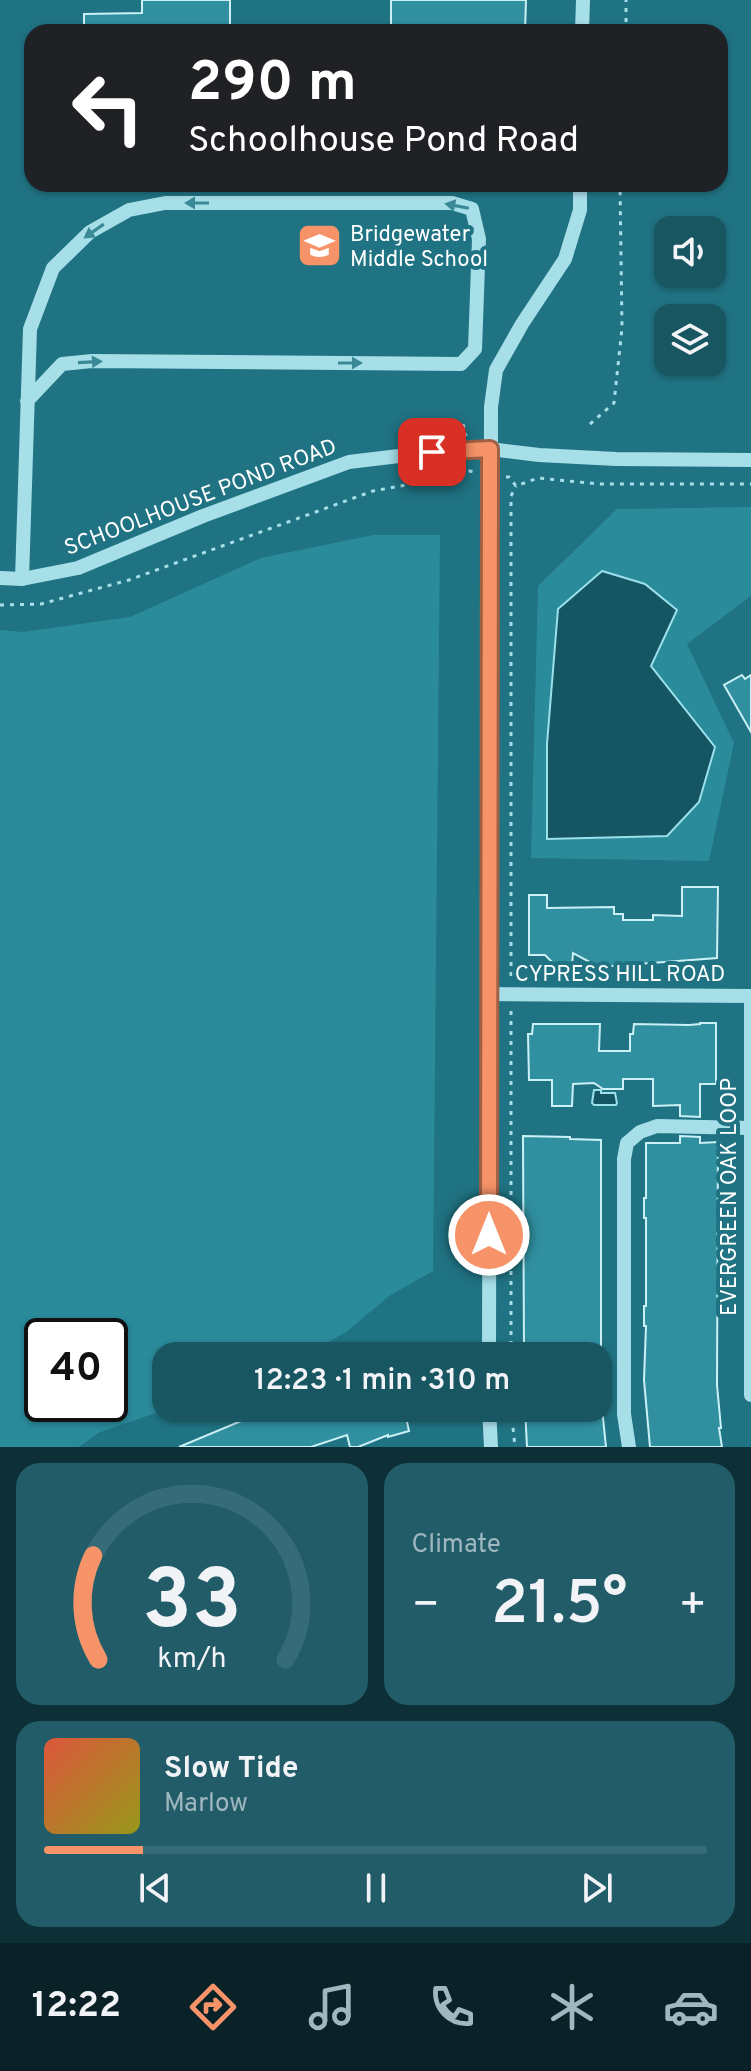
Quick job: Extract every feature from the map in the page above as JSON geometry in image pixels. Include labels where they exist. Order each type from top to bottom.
[{"type":"street","points":[[582,24],[583,0]]},
{"type":"street","points":[[489,1342],[491,407],[496,370],[565,259],[580,210],[580,192]]},
{"type":"street","points":[[22,579],[27,401],[30,329],[53,268],[90,232],[129,210],[165,203],[452,203],[472,209],[479,239],[475,349],[461,364],[92,361],[62,364],[27,401]]},
{"type":"street","name":"SCHOOLHOUSE POND ROAD","points":[[0,578],[22,579],[78,568],[203,516],[349,462],[490,449],[616,459],[751,460]]},
{"type":"street","name":"CYPRESS HILL ROAD","points":[[489,994],[751,997]]},
{"type":"street","name":"EVERGREEN OAK LOOP","points":[[751,997],[751,1395]]},
{"type":"street","points":[[629,1447],[624,1414],[624,1159],[627,1143],[640,1132],[657,1126],[750,1128]]},
{"type":"street","points":[[490,1422],[491,1447]]},
{"type":"path","points":[[626,0],[626,24]]},
{"type":"path","points":[[590,424],[614,403],[622,328],[620,192]]},
{"type":"path","points":[[0,605],[41,604],[129,580],[373,491],[462,475],[469,471],[509,477],[516,486]]},
{"type":"path","points":[[511,980],[511,496],[516,486],[538,478],[599,484],[751,484]]},
{"type":"path","points":[[511,1007],[511,1342]]},
{"type":"path","points":[[512,1422],[515,1447]]},
{"type":"shaded area","points":[[751,507],[751,596],[687,644],[734,743],[709,861],[531,858],[538,586],[617,509]]},
{"type":"shaded area","points":[[373,535],[440,535],[433,1271],[389,1296],[345,1333],[327,1342],[152,1342],[152,1414],[98,1433],[79,1447],[0,1447],[0,630],[23,632],[130,617],[261,558]]},
{"type":"shaded area","points":[[602,571],[645,584],[677,610],[651,666],[715,747],[699,802],[667,836],[547,839],[547,744],[558,609]]},
{"type":"shaded area","points":[[594,1090],[615,1093],[616,1105],[594,1105]]},
{"type":"building","points":[[142,0],[230,0],[230,24],[84,24],[84,14],[142,13]]},
{"type":"building","points":[[391,0],[526,0],[525,24],[391,24]]},
{"type":"building","points":[[742,675],[745,679],[751,675],[751,732],[724,685]]},
{"type":"building","points":[[682,887],[718,887],[717,958],[599,967],[573,953],[572,966],[557,967],[545,955],[529,955],[529,895],[547,895],[547,908],[614,907],[614,914],[623,914],[623,920],[653,920],[653,915],[682,916]]},
{"type":"building","points":[[716,1023],[716,1084],[700,1084],[700,1117],[680,1116],[680,1105],[653,1106],[653,1079],[623,1079],[623,1089],[603,1089],[594,1083],[573,1084],[572,1106],[552,1106],[552,1080],[529,1080],[528,1034],[532,1034],[533,1024],[600,1024],[599,1051],[630,1051],[630,1034],[633,1034],[634,1024]]},
{"type":"building","points":[[523,1136],[601,1140],[601,1342],[524,1342]]},
{"type":"building","points":[[680,1136],[700,1137],[700,1143],[718,1142],[717,1385],[722,1447],[650,1447],[644,1380],[646,1143],[680,1143]]},
{"type":"building","points":[[239,1422],[407,1422],[409,1431],[388,1435],[358,1447],[350,1447],[347,1435],[311,1447],[179,1447]]},
{"type":"building","points":[[526,1422],[603,1422],[606,1447],[527,1447]]},
{"type":"place","name":"Bridgewater Middle School","points":[[319,246]]},
{"type":"route","points":[[432,452],[490,449],[489,1235]]}]
